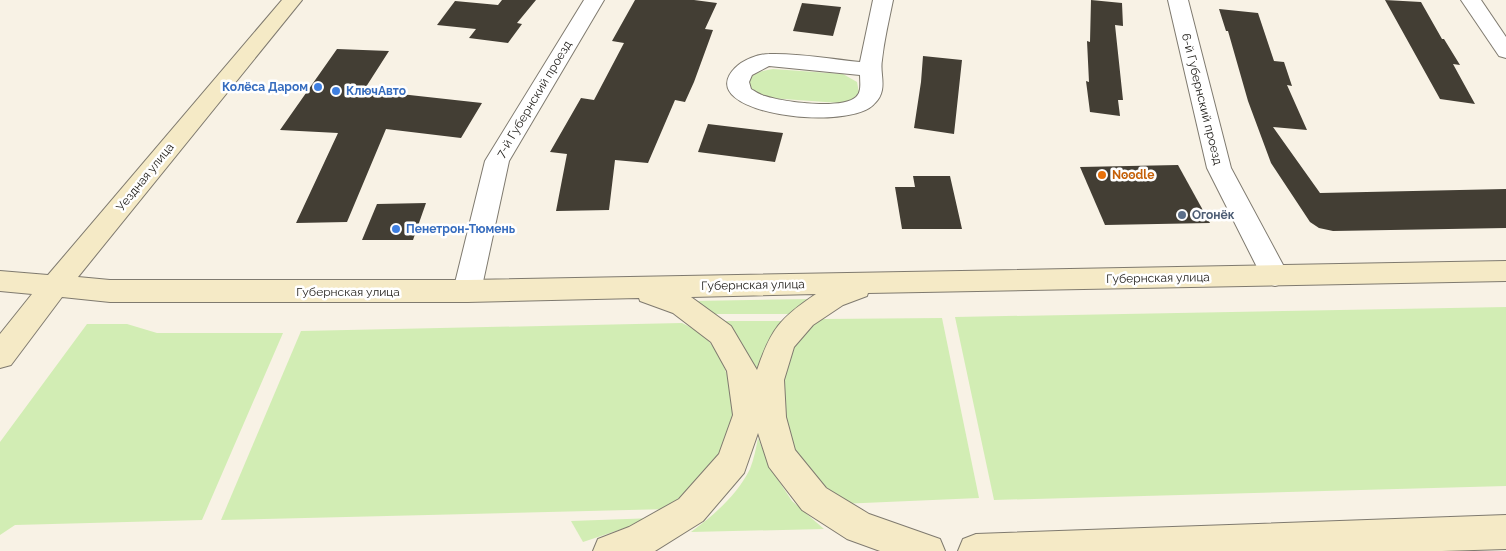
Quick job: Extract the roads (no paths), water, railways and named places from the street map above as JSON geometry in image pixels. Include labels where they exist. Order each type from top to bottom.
[{"type":"street","name":"Уездная улица","points":[[0,356],[54,287],[292,0]]},
{"type":"street","name":"7-й Губернский проезд","points":[[467,291],[497,161],[594,0]]},
{"type":"street","points":[[870,68],[768,60],[755,63],[744,69],[738,77],[738,86],[749,97],[768,104],[843,110],[857,106],[867,100],[872,91],[870,68],[883,0]]},
{"type":"street","name":"6-й Губернский проезд","points":[[1178,0],[1219,168],[1275,276]]},
{"type":"street","points":[[1471,0],[1505,49]]},
{"type":"street","name":"Губернская улица","points":[[0,280],[54,287],[139,292],[467,291],[1506,271]]},
{"type":"street","points":[[875,282],[833,297],[803,317],[781,342],[769,380],[770,417],[781,457],[814,499],[859,528],[927,551]]},
{"type":"street","points":[[611,551],[639,541],[691,510],[732,463],[749,415],[742,369],[721,334],[683,305],[633,287]]},
{"type":"street","points":[[976,551],[1506,532]]},
{"type":"place","name":"Колёса Даром","points":[[318,87]]},
{"type":"place","name":"КлючАвто","points":[[336,91]]},
{"type":"place","name":"Noodle","points":[[1102,175]]},
{"type":"place","name":"Огонёк","points":[[1182,215]]},
{"type":"place","name":"Пенетрон-Тюмень","points":[[396,229]]}]
